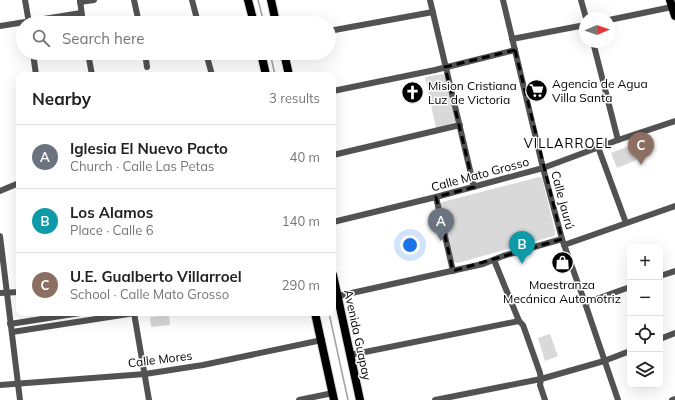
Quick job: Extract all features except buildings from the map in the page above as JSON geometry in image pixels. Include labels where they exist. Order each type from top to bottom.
[{"type":"main road","points":[[248,0],[252,16]]},
{"type":"main road","points":[[271,0],[274,16]]},
{"type":"main road","points":[[671,4],[675,16]]},
{"type":"main road","points":[[263,60],[265,72]]},
{"type":"main road","points":[[286,60],[288,72]]},
{"type":"main road","name":"Avenida Guapay","points":[[336,288],[360,400]]},
{"type":"main road","points":[[316,316],[334,397]]},
{"type":"street","points":[[25,0],[28,16]]},
{"type":"street","points":[[82,16],[80,1],[94,0]]},
{"type":"street","points":[[134,0],[137,16]]},
{"type":"street","points":[[192,0],[196,16]]},
{"type":"street","points":[[430,0],[474,187]]},
{"type":"street","name":"Calle Jaurú","points":[[503,0],[543,168],[563,242],[618,400]]},
{"type":"street","points":[[582,0],[585,12]]},
{"type":"street","points":[[615,18],[671,4]]},
{"type":"street","points":[[336,30],[433,12]]},
{"type":"street","points":[[64,16],[81,13]]},
{"type":"street","points":[[0,26],[16,24]]},
{"type":"street","points":[[512,39],[579,26]]},
{"type":"street","points":[[595,48],[618,140]]},
{"type":"street","points":[[336,90],[515,50]]},
{"type":"street","points":[[34,60],[36,72]]},
{"type":"street","points":[[89,60],[91,72]]},
{"type":"street","points":[[146,60],[147,67]]},
{"type":"street","points":[[208,60],[211,72]]},
{"type":"street","name":"Calle Mato Grosso","points":[[336,221],[436,197],[543,168],[598,147],[675,121]]},
{"type":"street","points":[[336,154],[460,125]]},
{"type":"street","points":[[598,147],[626,223]]},
{"type":"street","points":[[0,191],[16,184]]},
{"type":"street","points":[[436,197],[453,271]]},
{"type":"street","points":[[338,296],[483,264],[503,256],[563,242],[626,223],[675,206]]},
{"type":"street","points":[[0,236],[20,400]]},
{"type":"street","points":[[494,260],[519,322],[523,325],[540,373],[540,385],[545,400]]},
{"type":"street","points":[[663,275],[675,271]]},
{"type":"street","points":[[585,303],[627,288]]},
{"type":"street","points":[[0,293],[16,292]]},
{"type":"street","points":[[10,324],[60,316]]},
{"type":"street","points":[[12,332],[108,316]]},
{"type":"street","points":[[134,316],[149,400]]},
{"type":"street","points":[[350,355],[519,322]]},
{"type":"street","points":[[663,338],[675,333]]},
{"type":"street","name":"Calle Mores","points":[[0,386],[144,374],[203,365],[322,340]]},
{"type":"street","points":[[435,400],[541,379],[604,361],[627,352]]},
{"type":"street","points":[[299,400],[334,397]]},
{"type":"highlighted area","points":[[515,50],[562,239],[453,271],[436,197],[474,187],[445,67]]},
{"type":"shaded area","points":[[442,74],[445,76],[456,119],[453,123],[436,128],[425,77]]},
{"type":"shaded area","points":[[634,144],[639,159],[617,168],[611,153]]},
{"type":"shaded area","points":[[539,177],[542,178],[555,231],[554,236],[458,263],[454,262],[440,205],[442,202]]},
{"type":"shaded area","points":[[169,316],[170,325],[151,327],[150,317]]},
{"type":"shaded area","points":[[550,334],[558,356],[545,361],[538,338]]},
{"type":"waterway","points":[[258,0],[262,16]]},
{"type":"waterway","points":[[272,60],[274,72]]},
{"type":"waterway","points":[[330,316],[348,400]]},
{"type":"place","name":"Agencia de Agua Villa Santa","points":[[537,90]]},
{"type":"place","name":"Mision Cristiana Luz de Victoria","points":[[413,92]]},
{"type":"place","name":"U.E. Gualberto Villarroel","points":[[641,165]]},
{"type":"place","name":"Iglesia El Nuevo Pacto","points":[[441,241]]},
{"type":"place","name":"Maestranza Mecánica Automotriz","points":[[562,263]]},
{"type":"place","name":"Los Alamos","points":[[522,264]]},
{"type":"district","name":"VILLARROEL","points":[[568,143]]}]
